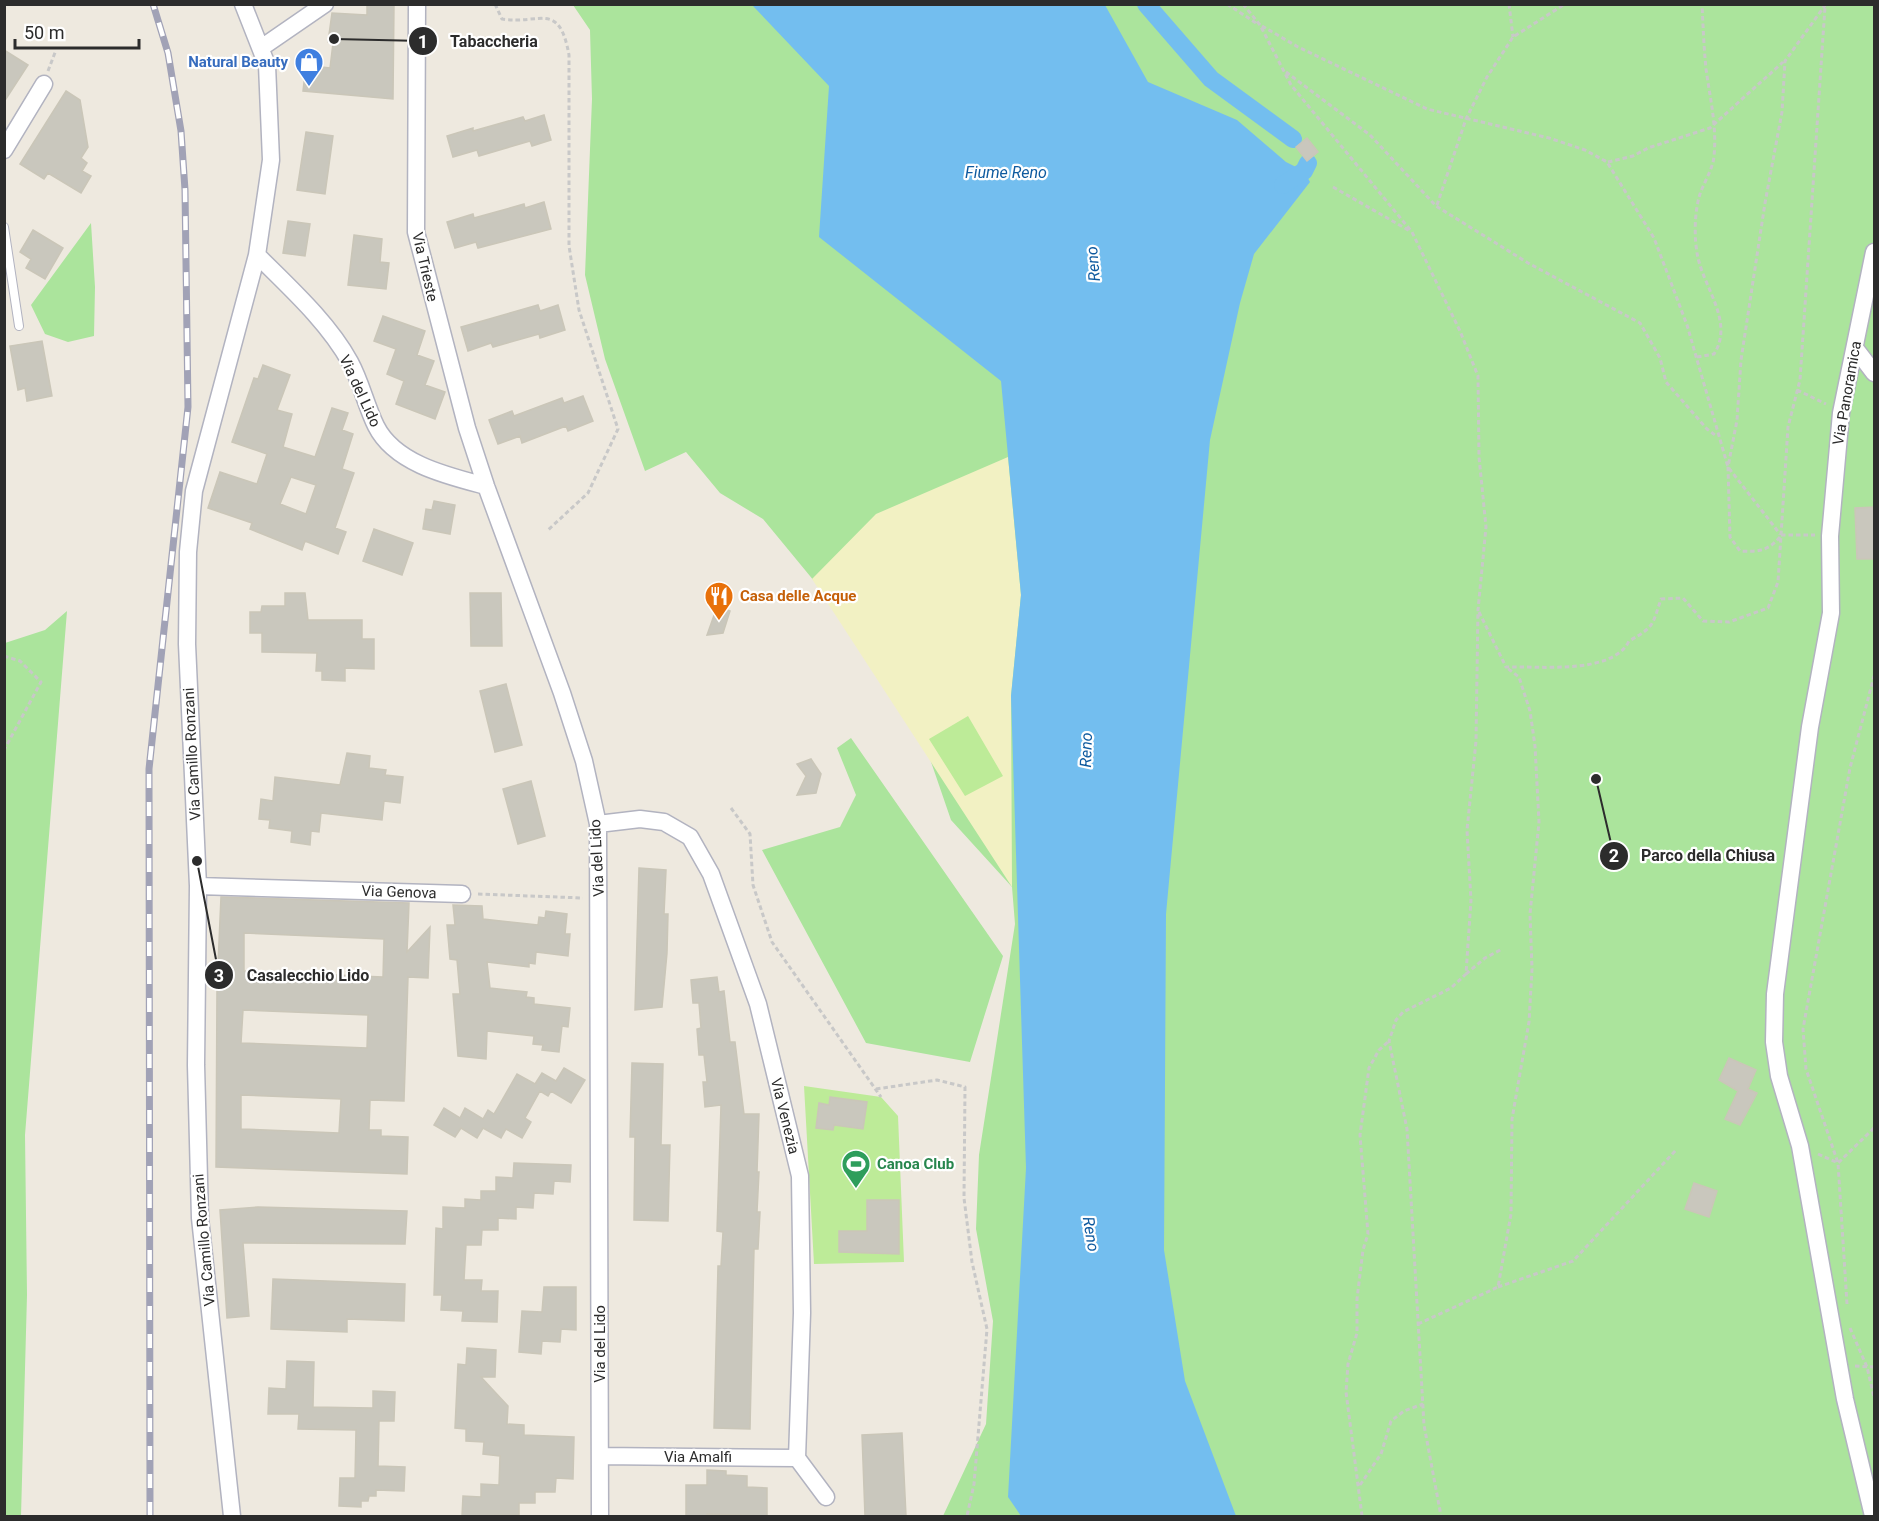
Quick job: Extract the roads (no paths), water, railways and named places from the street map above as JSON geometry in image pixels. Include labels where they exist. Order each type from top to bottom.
[{"type":"street","name":"Via Camillo Ronzani","points":[[232,1516],[200,1218],[196,1065],[198,886],[187,644],[188,552],[193,501],[257,255],[271,160],[269,83],[261,48],[243,4]]},
{"type":"street","points":[[261,48],[325,4]]},
{"type":"street","name":"Via Trieste","points":[[417,4],[416,232],[449,364],[486,486]]},
{"type":"street","points":[[4,150],[44,84]]},
{"type":"street","name":"Via Panoramica","points":[[1873,1516],[1845,1399],[1800,1146],[1779,1076],[1774,1042],[1775,994],[1810,727],[1831,613],[1830,536],[1842,408],[1875,252]]},
{"type":"street","name":"Via del Lido","points":[[257,255],[320,321],[350,362],[382,437],[395,450],[417,462],[447,476],[486,486],[562,693],[584,761],[598,824],[596,1041],[600,1516]]},
{"type":"street","points":[[1855,348],[1875,373]]},
{"type":"street","name":"Via Venezia","points":[[598,824],[640,819],[664,822],[690,837],[711,874],[758,1004],[800,1176],[802,1313],[797,1458]]},
{"type":"street","name":"Via Genova","points":[[198,886],[462,894]]},
{"type":"street","name":"Via Amalfi","points":[[600,1456],[797,1458]]},
{"type":"street","points":[[797,1458],[826,1497]]},
{"type":"lane","points":[[4,227],[19,326]]},
{"type":"water","name":"Fiume Reno","points":[[745,5],[1105,5],[1148,82],[1237,120],[1286,162],[1304,171],[1310,182],[1254,254],[1240,303],[1210,440],[1166,914],[1164,1250],[1185,1381],[1236,1516],[1021,1516],[1008,1497],[1026,1168],[1011,696],[1021,595],[1001,381],[819,237],[829,86],[753,6]]},
{"type":"waterway","points":[[1146,4],[1211,79],[1293,139]]},
{"type":"waterway","points":[[1283,185],[1304,171],[1308,163]]},
{"type":"railway","points":[[150,1516],[149,769],[188,407],[185,190],[181,131],[168,53],[153,4]]},
{"type":"place","name":"Tabaccheria","points":[[334,39]]},
{"type":"place","name":"Natural Beauty","points":[[309,88]]},
{"type":"place","name":"Casa delle Acque","points":[[719,622]]},
{"type":"place","name":"Parco della Chiusa","points":[[1596,779]]},
{"type":"place","name":"Casalecchio Lido","points":[[197,861]]},
{"type":"place","name":"Canoa Club","points":[[856,1190]]},
{"type":"water label","name":"Reno","points":[[1093,264]]},
{"type":"water label","name":"Reno","points":[[1086,750]]},
{"type":"water label","name":"Reno","points":[[1091,1234]]}]
